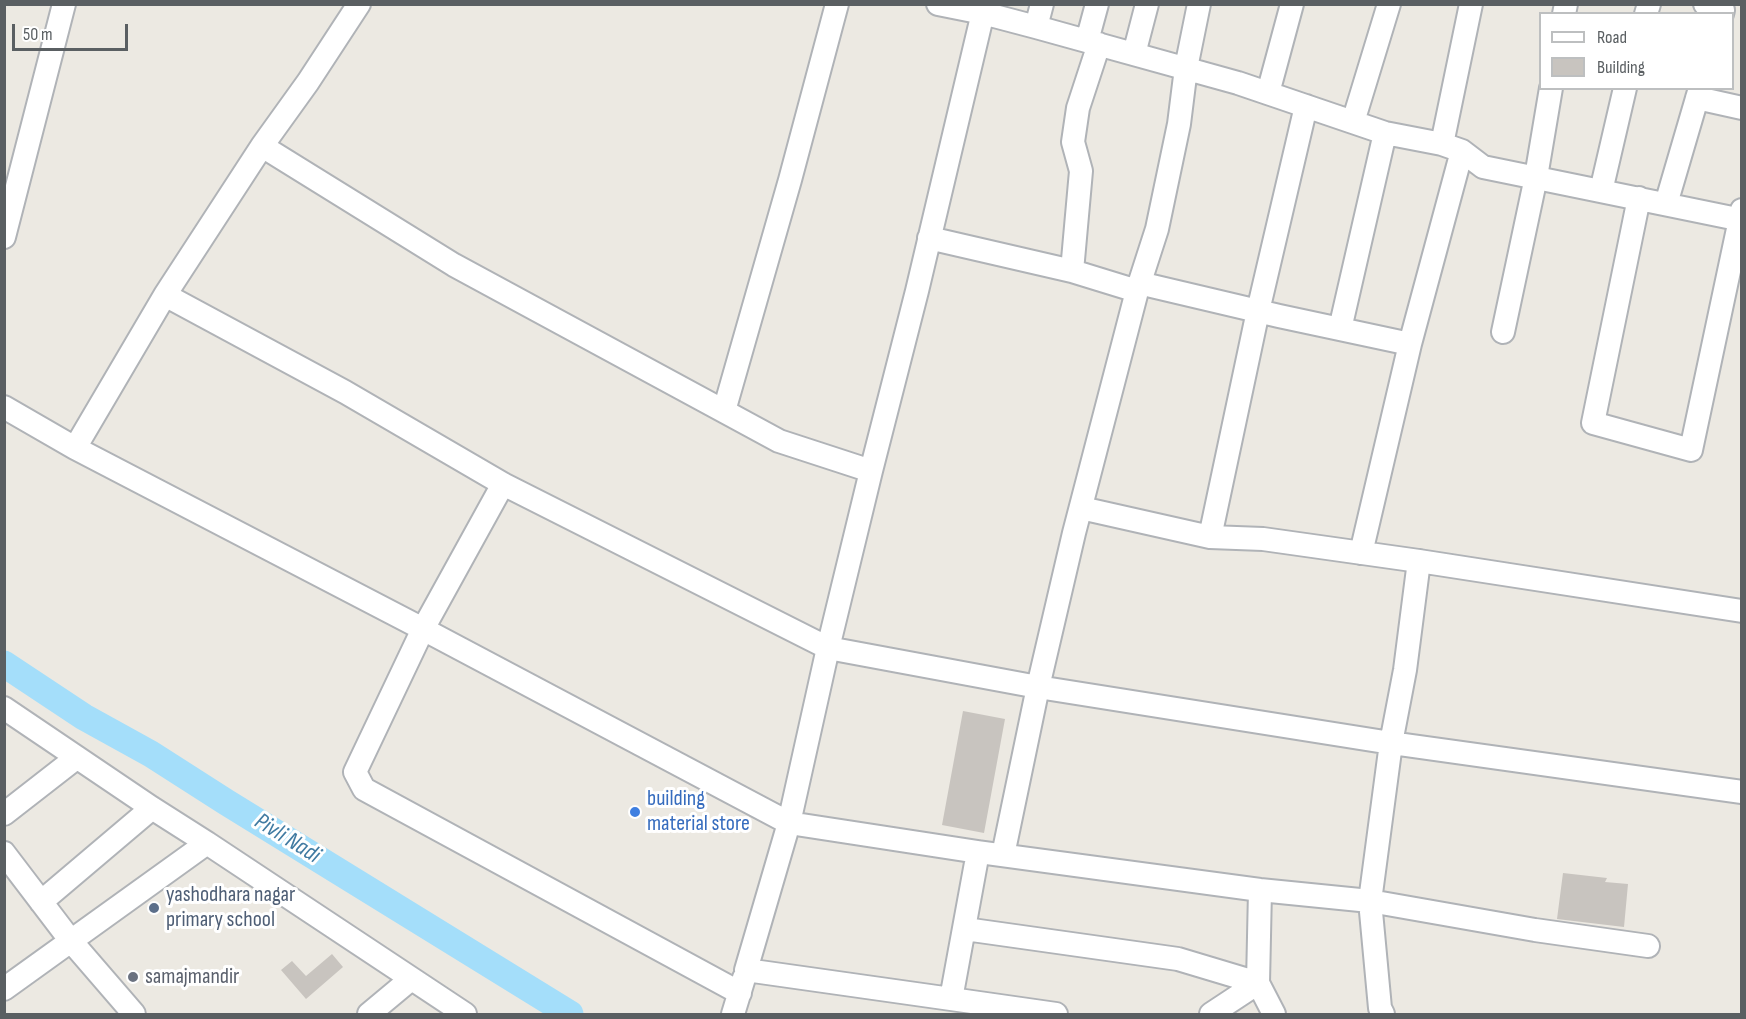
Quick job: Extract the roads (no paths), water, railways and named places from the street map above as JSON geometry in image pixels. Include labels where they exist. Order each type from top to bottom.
[{"type":"street","points":[[4,237],[64,4]]},
{"type":"street","points":[[75,448],[165,295],[262,146],[308,82],[359,4]]},
{"type":"street","points":[[724,411],[837,4]]},
{"type":"street","points":[[938,4],[984,9],[1036,27],[1186,68],[1385,133],[1452,148],[1483,167],[1536,177],[1601,191],[1639,198],[1666,204],[1741,216],[1691,450],[1593,423],[1639,198]]},
{"type":"street","points":[[1036,27],[1042,4]]},
{"type":"street","points":[[1072,271],[1080,171],[1073,142],[1093,42],[1097,4]]},
{"type":"street","points":[[1134,54],[1147,4]]},
{"type":"street","points":[[1003,855],[1038,687],[1081,508],[1138,287],[1159,217],[1179,124],[1186,68],[1199,4]]},
{"type":"street","points":[[1268,93],[1292,4]]},
{"type":"street","points":[[1353,122],[1389,4]]},
{"type":"street","points":[[1361,553],[1410,344],[1452,148],[1471,4]]},
{"type":"street","points":[[1705,4],[1723,10],[1722,12]]},
{"type":"street","points":[[503,484],[423,629],[355,772],[364,789],[736,1004],[789,823],[828,648],[984,9]]},
{"type":"street","points":[[1503,332],[1536,177],[1551,90]]},
{"type":"street","points":[[1601,191],[1625,90]]},
{"type":"street","points":[[1666,204],[1698,93],[1742,108]]},
{"type":"street","points":[[1210,537],[1258,311],[1306,106]]},
{"type":"street","points":[[1340,329],[1385,133]]},
{"type":"street","points":[[262,146],[454,265],[779,441],[871,471]]},
{"type":"street","points":[[929,238],[1138,287],[1410,344]]},
{"type":"street","points":[[165,295],[345,392],[503,484],[828,648],[1038,687],[1391,743],[1742,792]]},
{"type":"street","points":[[4,407],[75,448],[789,823],[978,852],[1260,890],[1370,901],[1535,930],[1648,946]]},
{"type":"street","points":[[1081,508],[1210,537],[1263,539],[1742,611]]},
{"type":"street","points":[[1383,1014],[1380,1008],[1370,901],[1419,561]]},
{"type":"street","points":[[4,708],[411,979],[452,1011]]},
{"type":"street","points":[[4,814],[76,758]]},
{"type":"street","points":[[41,902],[152,808]]},
{"type":"street","points":[[4,989],[207,843]]},
{"type":"street","points":[[938,1004],[964,928],[978,852]]},
{"type":"street","points":[[4,853],[71,941],[134,1014]]},
{"type":"street","points":[[1260,890],[1258,983],[1274,1014]]},
{"type":"street","points":[[964,928],[1178,959],[1258,983]]},
{"type":"street","points":[[746,970],[938,1004],[1056,1014]]},
{"type":"street","points":[[369,1014],[411,979]]},
{"type":"street","points":[[1211,1014],[1258,983]]},
{"type":"waterway","name":"Pivli Nadi","points":[[4,664],[84,717],[151,754],[570,1014]]},
{"type":"place","name":"building material store","points":[[635,812]]},
{"type":"place","name":"yashodhara nagar primary school","points":[[154,908]]},
{"type":"place","name":"samajmandir","points":[[133,977]]}]
